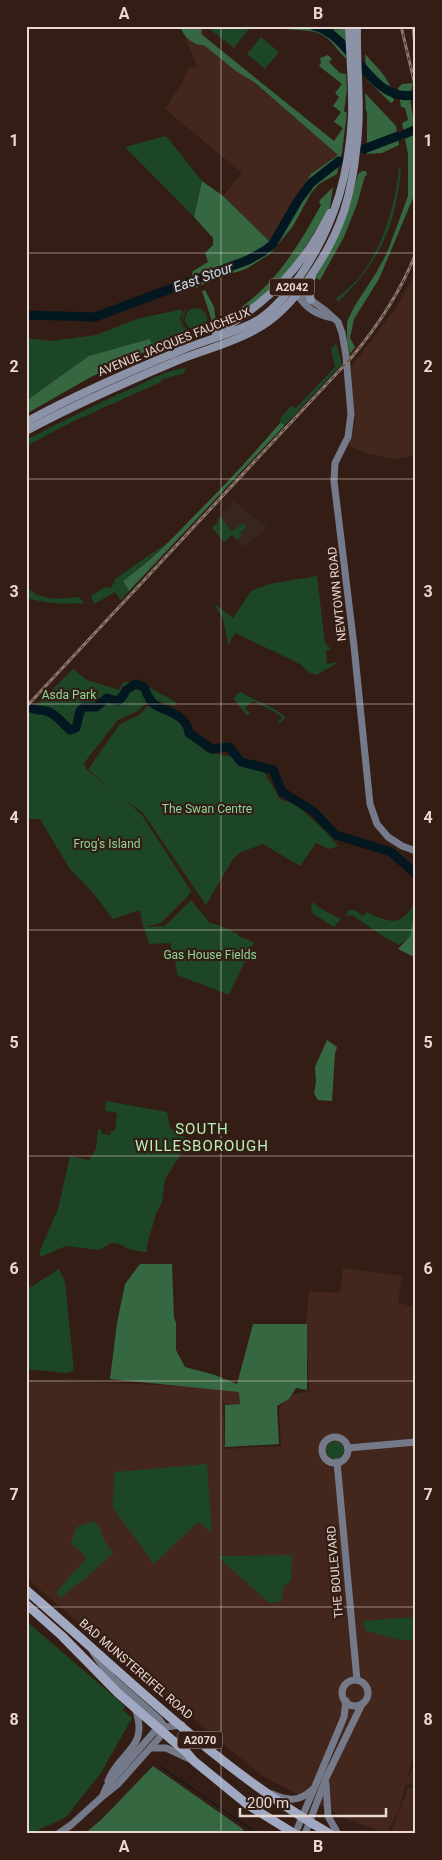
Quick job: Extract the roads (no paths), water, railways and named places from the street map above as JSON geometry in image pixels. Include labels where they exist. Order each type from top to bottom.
[{"type":"highway","name":"BAD MUNSTEREIFEL ROAD","points":[[26,1590],[182,1726],[307,1827],[330,1834]]},
{"type":"highway","name":"BAD MUNSTEREIFEL ROAD","points":[[26,1604],[62,1636],[135,1708],[162,1729],[194,1761],[248,1805],[295,1834]]},
{"type":"main road","name":"AVENUE JACQUES FAUCHEUX","points":[[26,431],[113,388],[179,359],[255,330],[283,310],[334,216],[342,185],[356,117],[351,80],[350,26]]},
{"type":"main road","name":"AVENUE JACQUES FAUCHEUX","points":[[311,300],[308,290],[313,272],[339,224],[348,200],[352,180],[359,88],[357,26]]},
{"type":"main road","points":[[199,343],[247,314],[282,284],[303,257],[320,230],[342,185]]},
{"type":"main road","name":"AVENUE JACQUES FAUCHEUX","points":[[26,422],[117,376],[260,319],[294,291],[313,272]]},
{"type":"street","name":"NEWTOWN ROAD","points":[[294,291],[311,300],[333,318],[339,326],[343,338],[351,414],[348,438],[335,463],[334,481],[354,646],[370,804],[375,820],[388,837],[402,846],[416,851]]},
{"type":"street","points":[[294,291],[304,305],[323,316],[333,318]]},
{"type":"street","points":[[334,1437],[340,1438],[348,1448],[344,1459],[337,1462],[329,1461],[324,1455],[323,1447],[327,1440],[334,1437]]},
{"type":"street","points":[[348,1448],[416,1442]]},
{"type":"street","name":"THE BOULEVARD","points":[[337,1462],[356,1680]]},
{"type":"street","points":[[58,1834],[84,1815],[118,1784],[151,1748],[162,1729],[159,1719],[104,1668],[94,1655],[91,1647]]},
{"type":"street","points":[[295,1834],[307,1827],[326,1778],[362,1704],[368,1696],[365,1684],[356,1680],[348,1682],[344,1686],[342,1693],[346,1701],[353,1706],[362,1704]]},
{"type":"street","points":[[307,1827],[314,1788],[344,1718],[346,1701]]},
{"type":"street","points":[[103,1796],[110,1776],[138,1738],[140,1723],[135,1708]]},
{"type":"street","points":[[107,1786],[162,1729],[182,1726]]},
{"type":"street","points":[[151,1748],[166,1748],[194,1761]]},
{"type":"street","points":[[326,1778],[328,1816],[338,1834]]},
{"type":"street","points":[[256,1786],[282,1798],[293,1800],[307,1795],[314,1788]]},
{"type":"waterway","points":[[314,26],[327,32],[339,41],[373,79],[385,89],[398,95],[413,95]]},
{"type":"waterway","name":"East Stour","points":[[405,134],[414,130]]},
{"type":"waterway","name":"East Stour","points":[[364,149],[398,136]]},
{"type":"waterway","name":"East Stour","points":[[26,315],[95,317],[248,260],[272,245],[299,199],[311,183],[339,161]]},
{"type":"waterway","points":[[26,705],[32,709],[52,713],[70,730],[76,728],[80,711],[84,707],[96,707],[107,698],[118,701],[126,690],[136,684],[144,687],[154,704],[180,717],[187,726],[189,733],[212,749],[229,747],[241,762],[273,770],[282,792],[313,811],[336,835],[391,852],[416,874]]},
{"type":"waterway","points":[[161,1767],[258,1834]]},
{"type":"railway","points":[[401,26],[416,89]]},
{"type":"railway","points":[[413,26],[416,59]]},
{"type":"railway","points":[[26,707],[351,358],[388,309],[416,253]]},
{"type":"district","name":"SOUTH WILLESBOROUGH","points":[[202,1138]]},
{"type":"park label","name":"Asda Park","points":[[69,695]]},
{"type":"park label","name":"The Swan Centre","points":[[207,809]]},
{"type":"park label","name":"Frog's Island","points":[[107,844]]},
{"type":"park label","name":"Gas House Fields","points":[[210,955]]}]
